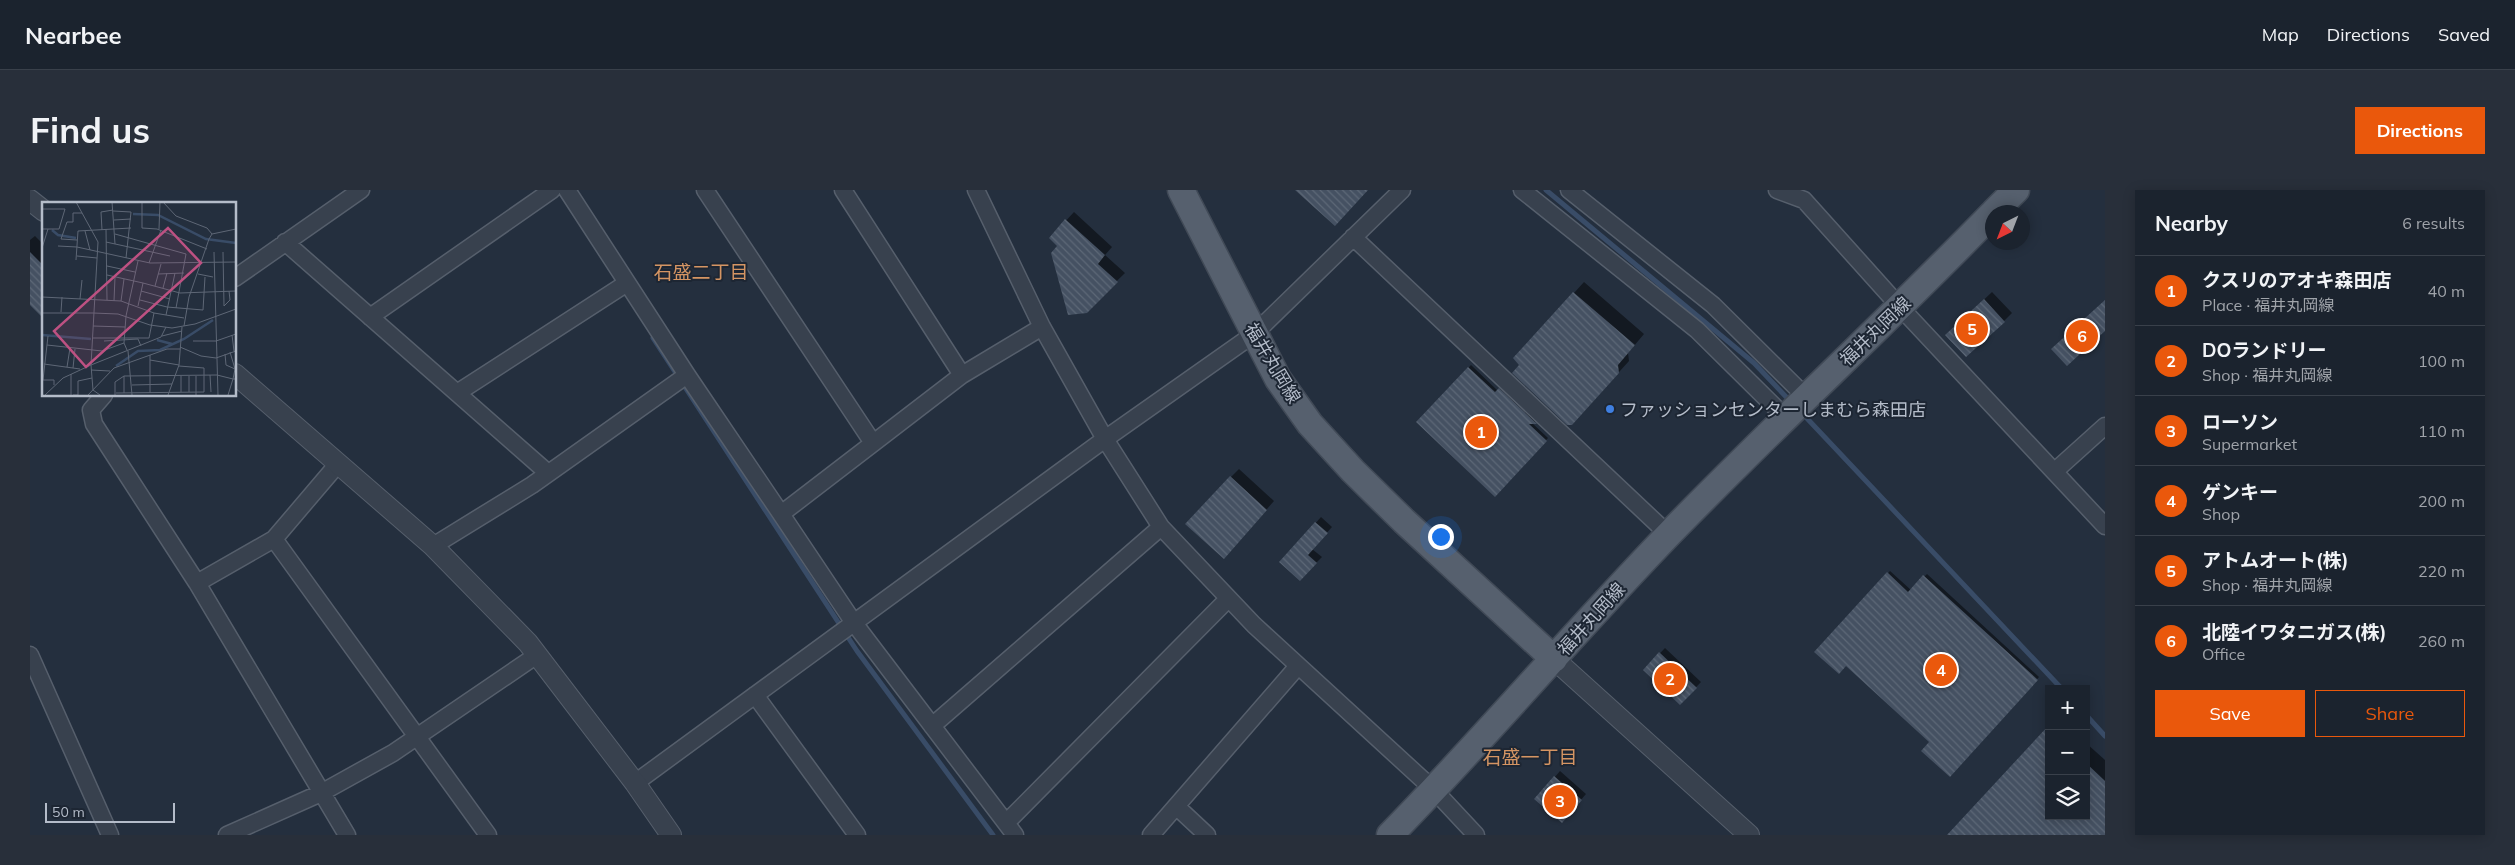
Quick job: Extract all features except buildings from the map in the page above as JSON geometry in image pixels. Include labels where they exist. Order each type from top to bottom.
[{"type":"main road","name":"福井丸岡線","points":[[1181,190],[1278,379],[1310,424],[1353,471],[1404,521],[1554,659],[1668,534],[1985,221]]},
{"type":"main road","name":"福井丸岡線","points":[[2001,205],[2016,190]]},
{"type":"main road","points":[[1390,835],[1434,790],[1554,659]]},
{"type":"street","points":[[236,277],[361,190]]},
{"type":"street","points":[[370,317],[552,190]]},
{"type":"street","points":[[567,190],[687,375],[854,623],[1011,829],[1228,599]]},
{"type":"street","points":[[705,190],[873,443]]},
{"type":"street","points":[[842,190],[962,375]]},
{"type":"street","points":[[976,190],[1042,327],[1105,439],[1161,527],[1228,599],[1298,666],[1434,790],[1476,835]]},
{"type":"street","points":[[635,783],[1105,439],[1254,334],[1402,190]]},
{"type":"street","points":[[1522,190],[1697,330],[1785,417]]},
{"type":"street","points":[[1570,190],[1713,305],[1806,397]]},
{"type":"street","points":[[1777,190],[1804,200],[1900,307],[2055,471],[2103,518]]},
{"type":"street","points":[[30,200],[42,209]]},
{"type":"street","points":[[1353,237],[1668,534]]},
{"type":"street","points":[[285,242],[548,473]]},
{"type":"street","points":[[457,393],[627,283]]},
{"type":"street","points":[[782,514],[962,375],[1042,327]]},
{"type":"street","points":[[236,375],[337,465],[433,546],[536,655],[635,783],[671,835]]},
{"type":"street","points":[[433,546],[548,473],[687,375]]},
{"type":"street","points":[[103,396],[91,410],[94,424],[197,584],[320,793],[347,835]]},
{"type":"street","points":[[2055,471],[2105,426]]},
{"type":"street","points":[[197,584],[274,539],[337,465]]},
{"type":"street","points":[[932,726],[1161,527]]},
{"type":"street","points":[[274,539],[488,835]]},
{"type":"street","points":[[30,655],[110,835]]},
{"type":"street","points":[[227,835],[320,793],[392,753],[536,655]]},
{"type":"street","points":[[1554,659],[1749,835]]},
{"type":"street","points":[[1151,835],[1298,666]]},
{"type":"street","points":[[755,695],[857,835]]},
{"type":"street","points":[[1177,807],[1207,835]]},
{"type":"waterway","points":[[1546,190],[1754,363],[1791,402]]},
{"type":"waterway","points":[[653,338],[857,651],[993,835]]},
{"type":"waterway","points":[[1801,412],[2058,685]]},
{"type":"waterway","points":[[2090,719],[2105,736]]},
{"type":"place","name":"アトムオート(株)","points":[[1972,329]]},
{"type":"place","name":"北陸イワタニガス(株)","points":[[2082,336]]},
{"type":"place","name":"ファッションセンターしまむら森田店","points":[[1610,409]]},
{"type":"place","name":"クスリのアオキ森田店","points":[[1481,432]]},
{"type":"place","name":"ゲンキー","points":[[1941,670]]},
{"type":"place","name":"DOランドリー","points":[[1670,679]]},
{"type":"place","name":"ローソン","points":[[1560,801]]},
{"type":"district","name":"石盛二丁目","points":[[701,272]]},
{"type":"district","name":"石盛一丁目","points":[[1530,757]]}]
